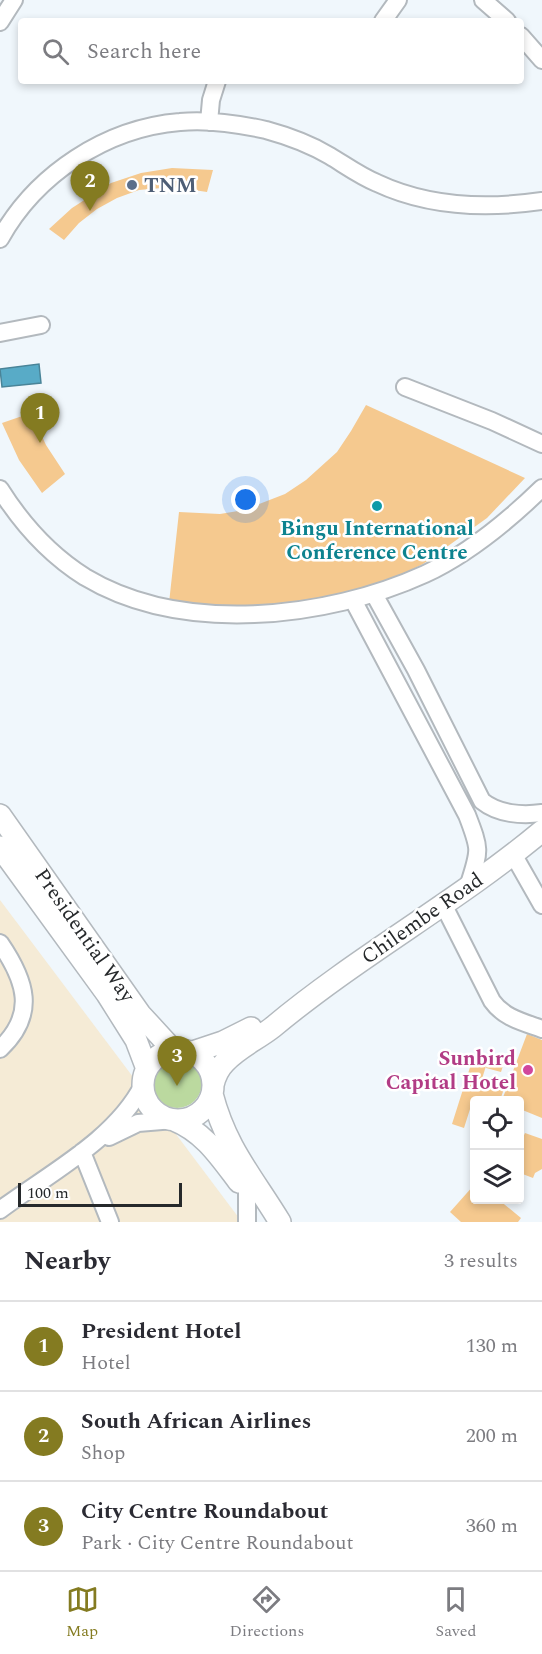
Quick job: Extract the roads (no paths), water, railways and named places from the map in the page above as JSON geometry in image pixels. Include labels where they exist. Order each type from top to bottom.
[{"type":"main road","name":"Presidential Way","points":[[0,815],[140,1014],[182,1052]]},
{"type":"main road","name":"Chilembe Road","points":[[300,1004],[513,854],[542,831]]},
{"type":"main road","name":"Presidential Way","points":[[0,847],[107,994],[136,1040],[145,1077]]},
{"type":"main road","points":[[271,1222],[211,1145],[187,1125],[158,1114],[152,1108],[147,1102],[145,1077],[158,1057],[223,1042],[300,1004]]},
{"type":"main road","points":[[174,1120],[182,1120],[198,1114],[209,1102],[216,1074],[225,1062],[300,1004]]},
{"type":"main road","points":[[182,1052],[198,1057],[209,1069],[220,1125],[280,1222]]},
{"type":"street","points":[[0,22],[14,0]]},
{"type":"street","points":[[384,18],[398,0]]},
{"type":"street","points":[[483,0],[504,18]]},
{"type":"street","points":[[524,39],[542,60]]},
{"type":"street","points":[[209,122],[211,100],[216,84]]},
{"type":"street","points":[[0,239],[12,218],[37,189],[90,150],[124,135],[179,122],[231,124],[267,130],[320,150],[378,184],[438,202],[484,206],[542,201]]},
{"type":"street","points":[[0,333],[41,325]]},
{"type":"street","points":[[405,387],[492,421],[542,444]]},
{"type":"street","points":[[0,489],[22,521],[47,547],[84,576],[133,598],[183,610],[234,614],[279,613],[353,600],[424,574],[445,563],[504,522],[542,488]]},
{"type":"street","points":[[374,594],[416,670],[482,801],[492,809],[504,812],[542,813]]},
{"type":"street","points":[[353,600],[467,815],[479,853],[468,886]]},
{"type":"street","points":[[513,854],[542,905]]},
{"type":"street","points":[[442,904],[498,1010],[507,1016],[542,1029]]},
{"type":"street","points":[[0,943],[9,955],[19,978],[24,993],[24,1008],[22,1022],[12,1038],[0,1049]]},
{"type":"street","points":[[82,1152],[125,1113],[145,1077]]},
{"type":"street","points":[[0,1210],[82,1152],[128,1126],[144,1122],[174,1120]]},
{"type":"street","points":[[82,1152],[110,1222]]},
{"type":"street","points":[[247,1192],[247,1222]]},
{"type":"water","points":[[39,364],[41,383],[2,387],[0,369]]},
{"type":"place","name":"TNM","points":[[132,185]]},
{"type":"place","name":"South African Airlines","points":[[90,211]]},
{"type":"place","name":"President Hotel","points":[[40,443]]},
{"type":"place","name":"Bingu International Conference Centre","points":[[377,506]]},
{"type":"place","name":"Sunbird Capital Hotel","points":[[528,1070]]},
{"type":"place","name":"City Centre Roundabout","points":[[177,1086]]}]
